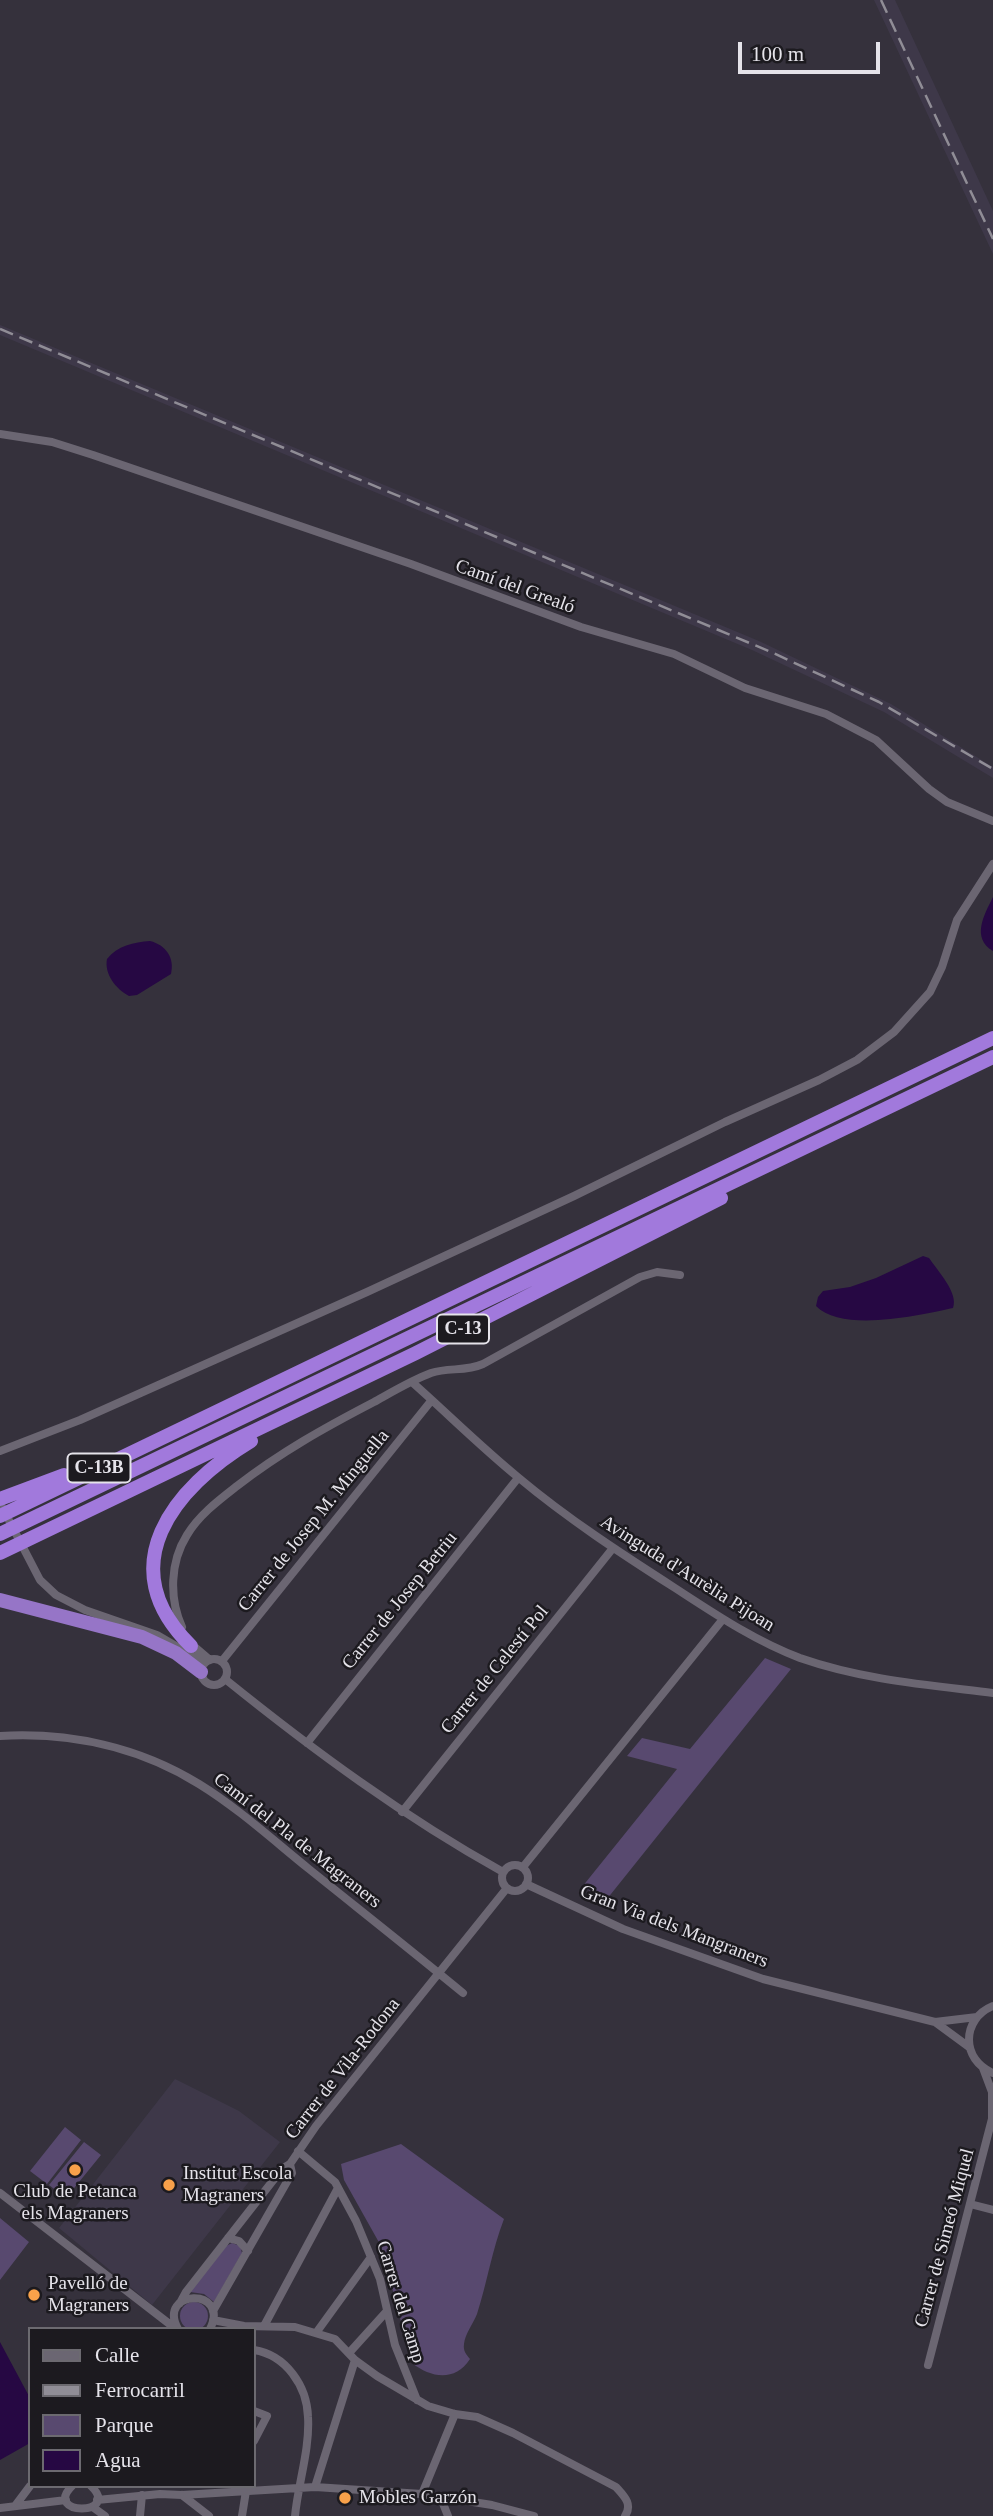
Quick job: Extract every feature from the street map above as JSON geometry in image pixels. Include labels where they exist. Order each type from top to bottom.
[{"type":"highway","name":"C-13","points":[[0,1501],[178,1423],[197,1421],[993,1038]]},
{"type":"highway","name":"C-13","points":[[0,1553],[489,1317],[904,1107],[919,1092],[993,1057]]},
{"type":"highway","name":"C-13B","points":[[0,1534],[919,1092]]},
{"type":"highway","points":[[191,1646],[174,1628],[162,1608],[156,1593],[153,1570],[160,1531],[190,1488],[229,1455],[271,1430],[446,1343],[489,1317]]},
{"type":"highway","name":"C-13B","points":[[0,1516],[197,1421]]},
{"type":"highway","points":[[0,1600],[28,1605],[142,1637],[205,1665]]},
{"type":"street","name":"Camí del Grealó","points":[[0,434],[52,442],[93,455],[411,564],[581,628],[681,657],[746,688],[826,714],[855,727],[884,747],[938,796],[958,808],[993,821]]},
{"type":"street","points":[[0,1451],[80,1420],[367,1293],[819,1080],[856,1060],[894,1032],[930,992],[942,967],[957,920],[993,864]]},
{"type":"street","points":[[0,1501],[25,1555],[40,1580],[56,1595],[98,1615],[157,1635],[205,1665],[222,1661],[227,1669],[225,1679],[218,1684],[208,1683],[205,1665],[191,1646],[178,1619],[173,1579],[181,1547],[195,1524],[217,1503],[288,1449],[322,1428],[413,1382],[435,1372],[467,1370],[484,1364],[640,1277],[657,1272],[680,1275]]},
{"type":"street","name":"Avinguda d'Aurèlia Pijoan","points":[[413,1382],[518,1478],[612,1548],[723,1619],[774,1647],[834,1669],[875,1678],[993,1693]]},
{"type":"street","name":"Carrer de Josep M. Minguella","points":[[222,1661],[431,1401]]},
{"type":"street","name":"Carrer de Josep Betriu","points":[[307,1743],[518,1478]]},
{"type":"street","name":"Carrer de Celestí Pol","points":[[402,1812],[612,1548]]},
{"type":"street","points":[[523,1867],[723,1619]]},
{"type":"street","points":[[225,1679],[402,1812],[503,1872]]},
{"type":"street","name":"Camí del Pla de Magraners","points":[[0,1735],[80,1739],[123,1750],[181,1774],[232,1808],[463,1993]]},
{"type":"street","points":[[512,1865],[523,1867],[528,1877],[526,1884],[520,1890],[507,1888],[502,1881],[503,1872],[512,1865]]},
{"type":"street","name":"Gran Via dels Mangraners","points":[[526,1884],[623,1929],[716,1964],[798,1988],[935,2022],[976,2017],[993,2006]]},
{"type":"street","name":"Carrer de Vila-Rodona","points":[[160,2327],[282,2169],[290,2164],[507,1888]]},
{"type":"street","points":[[969,2047],[970,2030],[976,2017]]},
{"type":"street","name":"Gran Via dels Mangraners","points":[[935,2022],[969,2047],[976,2062],[993,2073]]},
{"type":"street","name":"Carrer de Simeó Miquel","points":[[928,2365],[992,2117],[992,2092],[983,2068]]},
{"type":"street","name":"Carrer del Camp","points":[[298,2151],[335,2182],[356,2221],[380,2279],[395,2345],[417,2400]]},
{"type":"street","points":[[212,2320],[292,2173],[290,2164]]},
{"type":"street","points":[[264,2326],[338,2188]]},
{"type":"street","points":[[0,2193],[174,2327]]},
{"type":"street","points":[[970,2204],[993,2210]]},
{"type":"street","points":[[228,2238],[239,2241],[248,2251]]},
{"type":"street","points":[[316,2333],[371,2257]]},
{"type":"street","points":[[176,2327],[174,2319],[178,2304],[188,2298],[196,2297],[205,2301],[212,2320]]},
{"type":"street","points":[[349,2353],[387,2311]]},
{"type":"street","points":[[212,2320],[244,2326],[295,2327],[335,2339],[355,2360],[377,2376],[428,2406],[454,2414],[477,2417],[616,2487],[627,2499],[628,2511],[625,2516]]},
{"type":"street","points":[[256,2350],[287,2365],[302,2388],[308,2417],[295,2516]]},
{"type":"street","points":[[314,2487],[355,2360]]},
{"type":"street","points":[[256,2412],[267,2416],[256,2437]]},
{"type":"street","points":[[422,2494],[454,2414]]},
{"type":"street","points":[[0,2508],[69,2493],[72,2510],[79,2515],[86,2513],[95,2504],[160,2490],[182,2496],[314,2487],[440,2496],[534,2516]]},
{"type":"street","points":[[15,2506],[28,2488]]},
{"type":"street","points":[[94,2488],[95,2504],[106,2516]]},
{"type":"street","points":[[242,2516],[246,2491]]},
{"type":"street","points":[[140,2516],[142,2495]]},
{"type":"street","points":[[182,2496],[209,2516]]},
{"type":"street","points":[[440,2496],[448,2516]]},
{"type":"street","points":[[191,2516],[192,2503]]},
{"type":"shaded area","points":[[874,0],[895,0],[993,211],[993,254]]},
{"type":"shaded area","points":[[0,325],[759,641],[891,704],[993,767],[993,778],[884,712],[752,650],[0,335]]},
{"type":"shaded area","name":"Institut Escola Magraners","points":[[175,2079],[239,2111],[280,2142],[152,2305],[59,2228]]},
{"type":"green space","points":[[765,1658],[791,1669],[607,1899],[582,1887],[677,1769],[627,1756],[642,1738],[690,1749]]},
{"type":"green space","name":"Club de Petanca els Magraners","points":[[65,2127],[81,2140],[47,2184],[30,2171]]},
{"type":"green space","name":"Club de Petanca els Magraners","points":[[84,2142],[101,2155],[66,2198],[49,2185]]},
{"type":"green space","points":[[401,2144],[504,2219],[477,2314],[465,2340],[464,2351],[470,2359],[450,2374],[427,2372],[412,2363],[381,2246],[344,2180],[341,2164]]},
{"type":"green space","points":[[0,2218],[29,2242],[0,2280]]},
{"type":"green space","points":[[232,2243],[240,2246],[242,2253],[214,2302],[204,2294],[190,2292],[226,2246]]},
{"type":"green space","points":[[188,2303],[200,2303],[207,2310],[207,2322],[203,2327],[185,2327],[181,2322],[181,2310]]},
{"type":"water","points":[[993,897],[993,951],[982,940],[981,926]]},
{"type":"water","points":[[150,941],[168,953],[172,963],[171,974],[137,995],[129,996],[112,980],[107,970],[107,959],[126,946]]},
{"type":"water","points":[[923,1256],[929,1258],[946,1282],[953,1296],[953,1308],[902,1318],[862,1320],[844,1319],[828,1314],[816,1306],[823,1291],[850,1287],[876,1278]]},
{"type":"water","points":[[0,2342],[28,2394],[28,2444],[0,2460]]},
{"type":"railway","points":[[881,0],[993,239]]},
{"type":"railway","points":[[0,329],[771,652],[879,702],[993,769]]},
{"type":"place","name":"Club de Petanca els Magraners","points":[[75,2170]]},
{"type":"place","name":"Institut Escola Magraners","points":[[169,2185]]},
{"type":"place","name":"Pavelló de Magraners","points":[[34,2295]]},
{"type":"place","name":"Mobles Garzón","points":[[345,2498]]}]
